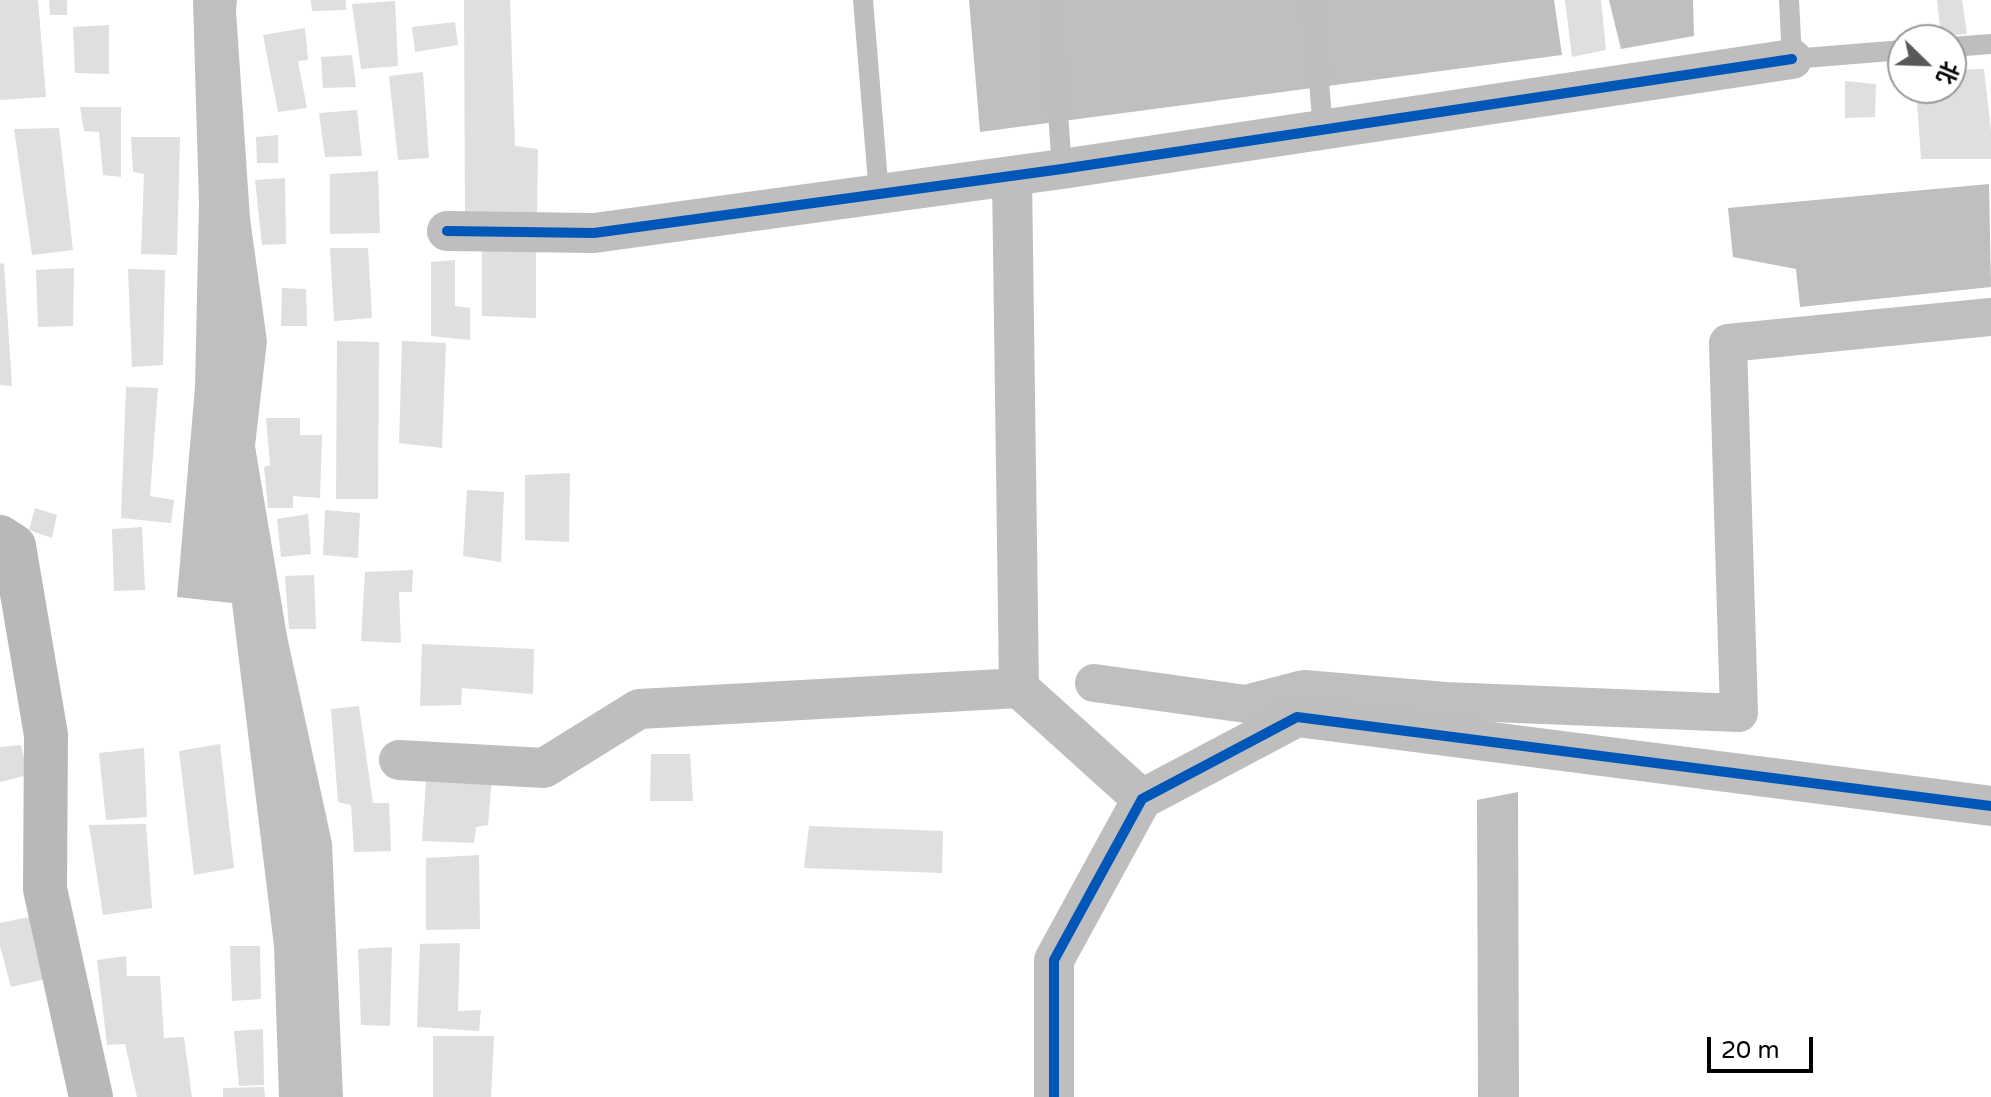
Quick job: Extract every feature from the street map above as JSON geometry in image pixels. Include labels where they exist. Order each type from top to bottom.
[{"type":"street","points":[[447,231],[594,233],[1062,169],[1792,59]]},
{"type":"street","points":[[1012,176],[1019,688]]},
{"type":"street","points":[[0,537],[14,546],[46,735],[45,889],[91,1097]]},
{"type":"street","points":[[399,760],[544,768],[639,709],[1019,688],[1142,799]]},
{"type":"street","points":[[1054,1097],[1054,960],[1142,799],[1297,717],[1991,806]]},
{"type":"lane","points":[[863,0],[879,194]]},
{"type":"lane","points":[[1050,0],[1062,169]]},
{"type":"lane","points":[[1312,0],[1323,129]]},
{"type":"lane","points":[[1789,0],[1792,59],[1887,51]]},
{"type":"lane","points":[[1967,46],[1991,44]]},
{"type":"shaded area","points":[[193,0],[237,0],[250,218],[267,341],[255,446],[287,636],[332,843],[343,1097],[279,1097],[274,946],[232,603],[177,597],[195,387],[199,205]]},
{"type":"shaded area","points":[[969,0],[1554,0],[1562,55],[980,132]]},
{"type":"shaded area","points":[[1609,0],[1693,0],[1694,36],[1621,49]]},
{"type":"shaded area","points":[[1989,184],[1991,287],[1800,307],[1796,269],[1733,257],[1728,208]]},
{"type":"shaded area","points":[[1518,792],[1519,1097],[1478,1097],[1477,800]]},
{"type":"building","points":[[0,0],[38,0],[46,97],[0,100]]},
{"type":"building","points":[[49,0],[67,0],[67,15],[50,15]]},
{"type":"building","points":[[311,0],[346,0],[346,10],[312,11]]},
{"type":"building","points":[[464,0],[510,0],[515,146],[538,149],[537,217],[465,218]]},
{"type":"building","points":[[1565,0],[1601,0],[1606,50],[1572,57]]},
{"type":"building","points":[[1937,0],[1962,0],[1966,24],[1940,24]]},
{"type":"building","points":[[395,1],[398,66],[361,69],[352,4]]},
{"type":"building","points":[[455,22],[458,45],[415,52],[412,27]]},
{"type":"building","points":[[109,25],[109,74],[75,73],[73,27]]},
{"type":"building","points":[[305,28],[308,60],[298,61],[307,108],[278,112],[263,35]]},
{"type":"building","points":[[352,55],[356,87],[323,88],[321,57]]},
{"type":"building","points":[[1984,69],[1991,159],[1921,159],[1917,104],[1967,104],[1967,70]]},
{"type":"building","points":[[423,72],[429,158],[398,160],[389,76]]},
{"type":"building","points":[[1845,81],[1876,84],[1875,117],[1845,118]]},
{"type":"building","points":[[80,107],[121,107],[121,177],[103,175],[99,132],[84,131]]},
{"type":"building","points":[[357,110],[362,156],[325,157],[319,113]]},
{"type":"building","points":[[59,128],[73,250],[32,255],[14,129]]},
{"type":"building","points":[[278,135],[278,163],[257,163],[256,137]]},
{"type":"building","points":[[131,137],[180,137],[177,255],[141,254],[144,174],[133,172]]},
{"type":"building","points":[[378,171],[380,233],[330,234],[330,174]]},
{"type":"building","points":[[285,178],[286,244],[262,245],[255,180]]},
{"type":"building","points":[[536,240],[536,318],[482,316],[482,242]]},
{"type":"building","points":[[330,248],[368,248],[372,318],[334,321]]},
{"type":"building","points":[[455,260],[455,306],[470,308],[470,340],[431,336],[431,262]]},
{"type":"building","points":[[0,263],[4,264],[12,386],[0,385]]},
{"type":"building","points":[[74,268],[73,326],[38,327],[36,270]]},
{"type":"building","points":[[128,269],[165,270],[163,365],[132,367]]},
{"type":"building","points":[[282,288],[306,289],[307,326],[281,326]]},
{"type":"building","points":[[337,341],[379,342],[378,499],[336,499]]},
{"type":"building","points":[[402,341],[446,343],[442,448],[399,443]]},
{"type":"building","points":[[126,387],[158,388],[150,496],[174,500],[171,523],[121,518]]},
{"type":"building","points":[[266,418],[300,418],[300,435],[322,435],[320,498],[293,496],[293,508],[268,508],[264,467],[270,465]]},
{"type":"building","points":[[570,473],[569,542],[525,540],[525,475]]},
{"type":"building","points":[[467,490],[504,492],[501,562],[463,556]]},
{"type":"building","points":[[35,508],[57,515],[52,538],[29,530]]},
{"type":"building","points":[[325,510],[360,513],[358,558],[323,555]]},
{"type":"building","points":[[308,514],[311,554],[281,557],[277,519]]},
{"type":"building","points":[[142,527],[145,590],[114,591],[112,529]]},
{"type":"building","points":[[413,570],[412,592],[399,592],[401,643],[361,641],[365,572]]},
{"type":"building","points":[[314,575],[316,629],[289,629],[285,576]]},
{"type":"building","points":[[422,644],[534,649],[533,694],[462,688],[461,705],[420,706]]},
{"type":"building","points":[[359,706],[373,803],[389,803],[391,851],[354,852],[351,805],[338,802],[331,709]]},
{"type":"building","points":[[220,744],[234,868],[194,875],[179,751]]},
{"type":"building","points":[[21,745],[28,775],[0,782],[0,747]]},
{"type":"building","points":[[144,748],[147,817],[106,820],[99,753]]},
{"type":"building","points":[[651,754],[690,754],[693,801],[650,801]]},
{"type":"building","points":[[492,777],[488,825],[476,827],[474,843],[422,841],[426,780]]},
{"type":"building","points":[[146,824],[152,908],[103,915],[89,825]]},
{"type":"building","points":[[809,826],[943,831],[942,873],[804,868]]},
{"type":"building","points":[[479,855],[480,929],[426,930],[426,858]]},
{"type":"building","points":[[34,916],[46,979],[11,987],[0,946],[0,923]]},
{"type":"building","points":[[460,943],[458,1011],[481,1010],[479,1031],[417,1027],[420,944]]},
{"type":"building","points":[[230,946],[260,946],[261,999],[232,1001]]},
{"type":"building","points":[[392,947],[390,1026],[361,1025],[358,949]]},
{"type":"building","points":[[126,956],[127,976],[160,976],[164,1038],[184,1037],[192,1097],[137,1097],[125,1044],[107,1045],[97,960]]},
{"type":"building","points":[[263,1029],[264,1085],[239,1086],[234,1031]]},
{"type":"building","points":[[433,1036],[494,1036],[491,1097],[433,1097]]},
{"type":"building","points":[[264,1087],[265,1097],[223,1097],[223,1088]]},
{"type":"waterway","points":[[1094,683],[1246,704],[1304,689],[1445,701],[1739,713],[1728,343],[1991,317]]},
{"type":"cycle path","points":[[447,231],[594,233],[1062,169],[1792,59]]},
{"type":"cycle path","points":[[1054,1097],[1054,960],[1142,799],[1297,717],[1991,806]]}]
